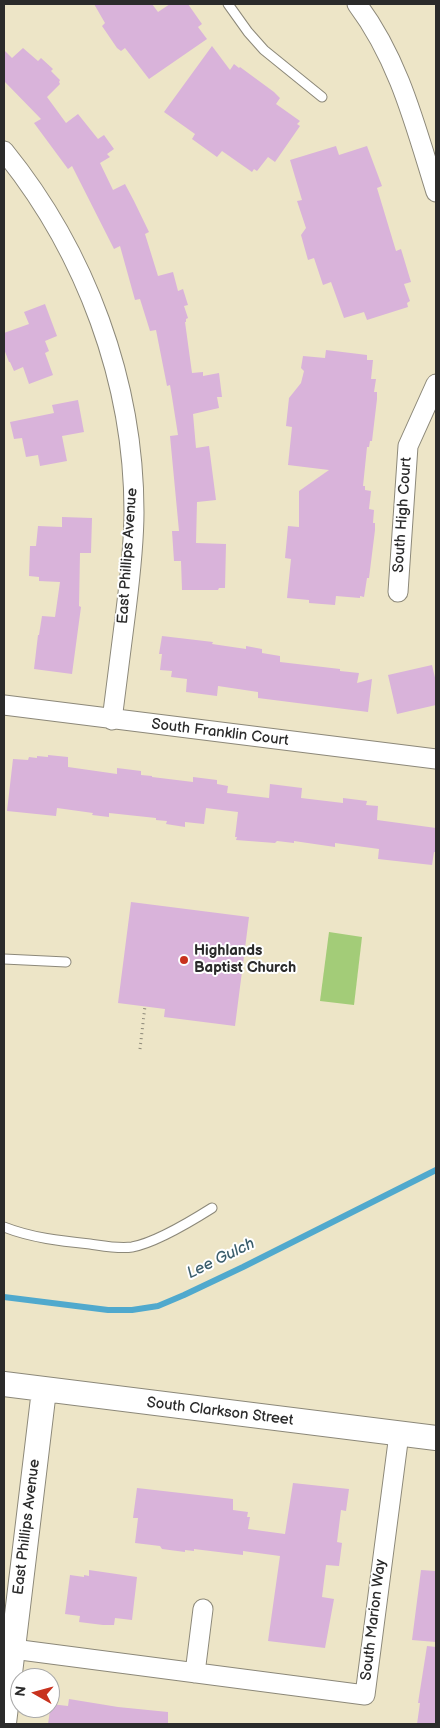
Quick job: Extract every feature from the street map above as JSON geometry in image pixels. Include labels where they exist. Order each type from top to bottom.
[{"type":"street","points":[[357,4],[371,22],[394,65],[404,89],[436,192]]},
{"type":"street","name":"East Phillips Avenue","points":[[4,152],[44,207],[78,267],[106,339],[118,379],[126,420],[133,483],[134,514],[130,578],[112,720]]},
{"type":"street","name":"South High Court","points":[[398,592],[408,446],[436,384]]},
{"type":"street","name":"South Franklin Court","points":[[4,705],[436,759]]},
{"type":"street","name":"South Clarkson Street","points":[[4,1384],[436,1438]]},
{"type":"street","name":"East Phillips Avenue","points":[[4,1723],[44,1390]]},
{"type":"street","name":"South Marion Way","points":[[13,1649],[365,1694],[399,1434]]},
{"type":"street","points":[[195,1673],[203,1609]]},
{"type":"lane","points":[[228,4],[248,32],[264,50],[322,97]]},
{"type":"lane","points":[[4,959],[66,962]]},
{"type":"lane","points":[[4,1227],[21,1234],[47,1239],[118,1247],[133,1246],[148,1242],[212,1208]]},
{"type":"path","points":[[140,1050],[145,1006]]},
{"type":"green space","points":[[329,932],[362,937],[354,1005],[320,1001]]},
{"type":"building","points":[[94,4],[152,4],[158,12],[170,4],[188,4],[202,24],[198,27],[207,39],[149,79],[125,48],[121,51],[117,48],[102,26],[105,23]]},
{"type":"building","points":[[212,46],[230,70],[234,64],[240,67],[274,92],[280,98],[276,104],[300,121],[297,124],[300,126],[275,162],[268,157],[257,171],[254,169],[252,172],[222,151],[217,157],[192,139],[195,134],[164,112]]},
{"type":"building","points":[[23,48],[38,61],[41,58],[53,69],[51,71],[60,80],[60,84],[47,97],[66,123],[78,114],[98,139],[104,135],[114,149],[107,154],[110,157],[100,163],[113,190],[125,184],[149,232],[145,234],[158,276],[173,272],[178,291],[183,289],[188,305],[184,306],[188,318],[185,322],[192,373],[203,372],[203,376],[219,373],[222,397],[217,397],[219,408],[193,414],[196,448],[209,446],[216,500],[197,502],[196,543],[226,544],[225,588],[219,588],[218,590],[182,590],[181,561],[174,561],[172,531],[179,531],[170,436],[178,435],[170,385],[167,386],[156,330],[150,331],[140,299],[135,300],[120,246],[114,249],[72,166],[68,169],[34,123],[41,119],[4,81],[4,50],[12,58]]},
{"type":"building","points":[[336,146],[339,155],[367,146],[382,186],[377,188],[396,251],[401,249],[411,282],[404,284],[410,301],[407,303],[408,307],[367,320],[364,312],[344,318],[331,282],[323,285],[314,258],[308,260],[301,235],[306,228],[297,201],[302,200],[290,160]]},
{"type":"building","points":[[45,304],[57,336],[45,341],[49,351],[45,353],[53,375],[29,384],[23,367],[14,371],[9,362],[4,349],[4,333],[29,324],[24,312]]},
{"type":"building","points":[[326,350],[367,355],[367,360],[373,360],[371,379],[376,379],[374,392],[377,392],[372,441],[370,441],[369,447],[367,447],[363,486],[365,486],[365,490],[371,491],[369,509],[374,510],[373,523],[375,523],[369,578],[367,578],[364,597],[336,596],[335,605],[309,603],[309,600],[287,598],[291,559],[285,558],[288,526],[299,527],[299,491],[329,470],[288,465],[292,427],[286,426],[289,398],[301,383],[304,371],[301,368],[303,356],[325,358]]},
{"type":"building","points":[[78,400],[84,432],[62,436],[67,461],[40,466],[38,455],[26,457],[22,438],[14,439],[10,422],[54,413],[52,405]]},
{"type":"building","points":[[62,517],[92,518],[91,553],[80,553],[79,606],[81,607],[72,674],[34,669],[42,616],[55,617],[60,582],[39,581],[39,577],[29,576],[30,546],[36,546],[38,526],[62,527]]},
{"type":"building","points":[[162,636],[213,642],[212,644],[246,649],[246,646],[262,649],[262,653],[280,656],[280,662],[359,673],[357,683],[372,679],[368,712],[258,698],[258,692],[218,686],[217,696],[186,692],[187,679],[171,677],[172,671],[160,670],[162,654],[159,654]]},
{"type":"building","points":[[432,665],[436,682],[436,705],[397,714],[388,675]]},
{"type":"building","points":[[48,755],[68,757],[68,767],[117,774],[117,768],[141,771],[141,775],[193,782],[193,777],[217,780],[217,784],[228,786],[227,793],[269,798],[270,784],[302,788],[301,798],[343,803],[343,798],[367,801],[366,805],[378,806],[377,820],[436,828],[436,852],[434,852],[432,865],[378,859],[379,849],[335,843],[335,847],[294,841],[294,843],[277,841],[275,843],[236,840],[238,812],[206,808],[204,824],[185,822],[185,827],[166,824],[167,821],[156,820],[156,818],[109,813],[109,817],[57,808],[56,816],[7,811],[13,759],[28,760],[29,757],[48,757]]},
{"type":"building","name":"Highlands Baptist Church","points":[[131,902],[249,917],[235,1026],[164,1017],[165,1009],[118,1003]]},
{"type":"building","points":[[293,1483],[349,1489],[346,1511],[341,1510],[337,1542],[342,1543],[339,1566],[326,1565],[322,1597],[334,1599],[325,1648],[268,1641],[280,1556],[243,1551],[243,1555],[194,1549],[194,1551],[185,1550],[185,1552],[135,1543],[138,1518],[133,1518],[137,1488],[233,1499],[233,1510],[248,1512],[247,1517],[250,1517],[248,1529],[285,1534]]},
{"type":"building","points":[[89,1570],[137,1577],[132,1620],[115,1618],[114,1625],[103,1625],[79,1622],[80,1616],[65,1614],[70,1575],[89,1576]]},
{"type":"building","points":[[421,1570],[436,1571],[436,1642],[412,1640]]},
{"type":"building","points":[[427,1646],[436,1647],[436,1724],[417,1724],[420,1703],[418,1703]]},
{"type":"building","points":[[69,1699],[118,1707],[168,1712],[168,1724],[48,1724],[49,1718],[60,1718],[60,1705],[68,1706]]},
{"type":"waterway","name":"Lee Gulch","points":[[4,1297],[108,1310],[132,1310],[158,1306],[243,1267],[436,1170]]},
{"type":"place","name":"Highlands Baptist Church","points":[[184,960]]}]
